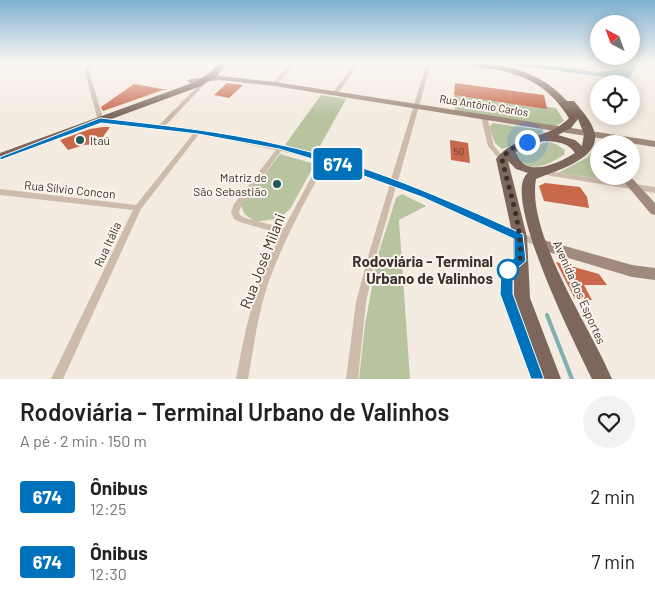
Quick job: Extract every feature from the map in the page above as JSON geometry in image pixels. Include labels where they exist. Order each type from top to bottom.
[{"type":"main road","points":[[189,85],[194,81]]},
{"type":"main road","points":[[0,152],[204,81]]},
{"type":"main road","name":"Rua Antônio Carlos","points":[[241,81],[275,84],[591,135]]},
{"type":"main road","points":[[506,155],[559,130],[574,118],[547,85],[538,81]]},
{"type":"main road","points":[[548,81],[584,118],[591,135]]},
{"type":"main road","points":[[189,85],[198,89]]},
{"type":"main road","points":[[0,157],[99,118]]},
{"type":"main road","points":[[540,138],[563,139],[578,148],[581,154]]},
{"type":"main road","points":[[506,155],[518,166],[540,172],[566,163],[581,154],[588,146],[590,139]]},
{"type":"main road","name":"Rua Antônio Carlos","points":[[640,142],[655,144]]},
{"type":"main road","points":[[506,155],[520,237],[522,298],[550,379]]},
{"type":"main road","name":"Avenida dos Esportes","points":[[540,172],[530,177],[526,182],[526,190],[540,244],[556,285],[602,379]]},
{"type":"main road","points":[[631,186],[655,211]]},
{"type":"main road","points":[[540,244],[632,271],[655,274]]},
{"type":"street","points":[[89,81],[99,118],[198,131],[281,147],[325,159],[394,182],[540,244]]},
{"type":"street","points":[[161,126],[198,89],[209,81]]},
{"type":"street","points":[[275,84],[278,81]]},
{"type":"street","points":[[335,94],[344,81]]},
{"type":"street","points":[[352,379],[359,308],[423,81]]},
{"type":"street","points":[[484,117],[491,146],[506,155]]},
{"type":"street","name":"Rua Itália","points":[[57,379],[138,208],[198,131]]},
{"type":"street","points":[[281,147],[237,206],[235,212],[237,217],[243,220],[286,232]]},
{"type":"street","name":"Rua José Milani","points":[[242,379],[254,318],[264,283],[286,232],[325,159]]},
{"type":"street","points":[[540,172],[655,190]]},
{"type":"street","name":"Rua Sílvio Concon","points":[[0,192],[138,208]]},
{"type":"green space","points":[[321,95],[346,99],[315,155],[285,145]]},
{"type":"green space","points":[[454,95],[556,108],[564,121],[556,126],[455,111]]},
{"type":"green space","points":[[493,123],[542,130],[543,133],[502,149],[495,143],[489,127]]},
{"type":"green space","points":[[548,142],[556,144],[565,150],[564,155],[546,165],[534,167],[528,166],[517,158],[517,153],[522,149]]},
{"type":"green space","points":[[280,154],[315,164],[290,209],[280,218],[256,222],[244,213],[242,204]]},
{"type":"green space","points":[[590,154],[590,177],[558,173],[588,157]]},
{"type":"green space","points":[[402,194],[426,206],[399,220],[410,379],[359,379],[365,324],[378,255],[396,198]]},
{"type":"building","points":[[227,83],[243,85],[229,98],[214,95]]},
{"type":"building","points":[[455,83],[544,95],[547,109],[454,95]]},
{"type":"building","points":[[134,84],[168,90],[163,90],[103,111],[101,107]]},
{"type":"building","name":"Itaú","points":[[110,127],[98,144],[84,145],[68,150],[60,140],[90,129]]},
{"type":"building","points":[[450,140],[468,143],[470,163],[451,160]]},
{"type":"building","points":[[545,183],[580,187],[587,197],[589,208],[544,201],[539,186]]},
{"type":"building","points":[[556,262],[599,274],[607,285],[584,285],[592,300],[575,299]]},
{"type":"waterway","points":[[547,315],[572,379]]},
{"type":"bus line","name":"674","points":[[0,157],[100,120],[198,131],[281,147],[325,159],[394,182],[426,195],[520,237],[520,261],[508,270],[506,294],[536,379]]},
{"type":"place","name":"Itaú","points":[[80,140]]},
{"type":"place","name":"Matriz de São Sebastião","points":[[277,184]]},
{"type":"place","name":"Rodoviária - Terminal Urbano de Valinhos","points":[[508,270]]},
{"type":"route","points":[[508,270],[520,261],[521,253],[520,237],[502,159],[514,147],[527,142]]}]
